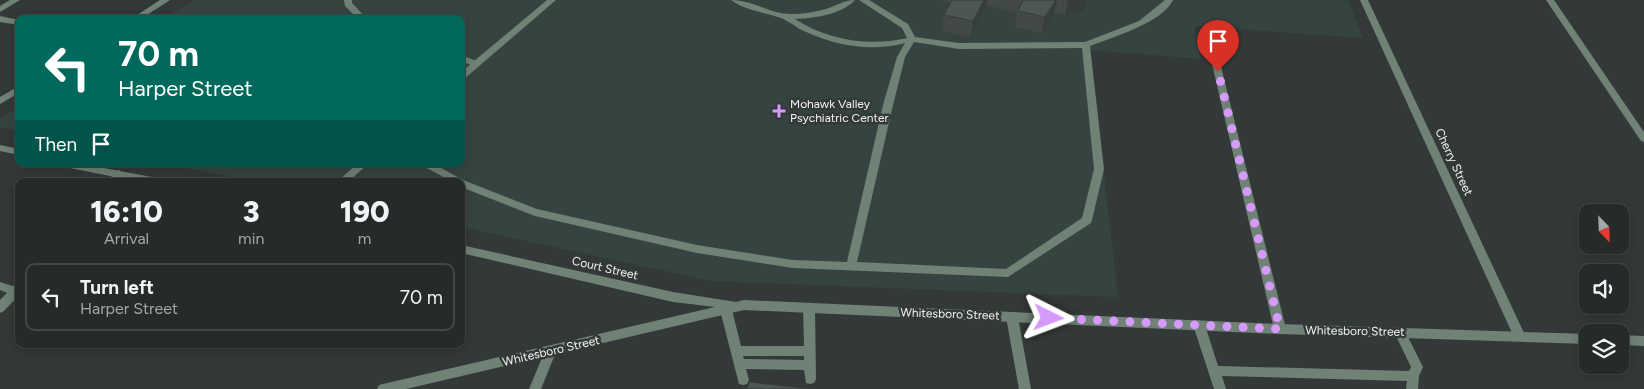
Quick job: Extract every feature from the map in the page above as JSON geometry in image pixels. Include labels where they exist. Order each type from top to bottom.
[{"type":"street","points":[[0,10],[16,0]]},
{"type":"street","points":[[142,15],[166,0]]},
{"type":"street","points":[[348,0],[348,4],[359,15]]},
{"type":"street","points":[[465,74],[552,0]]},
{"type":"street","points":[[735,0],[785,16],[802,29],[837,41],[886,45],[912,39],[959,46],[1086,45],[1142,23],[1170,0]]},
{"type":"street","points":[[785,16],[828,12],[845,6],[851,0]]},
{"type":"street","points":[[863,0],[905,26],[912,39]]},
{"type":"street","name":"Cherry Street","points":[[1364,0],[1519,335]]},
{"type":"street","points":[[1550,0],[1644,139]]},
{"type":"street","points":[[0,18],[15,23]]},
{"type":"street","points":[[1209,34],[1280,329]]},
{"type":"street","points":[[851,266],[888,105],[901,57],[912,39]]},
{"type":"street","points":[[465,184],[535,212],[697,249],[793,264],[1008,273],[1088,220],[1099,169],[1086,45]]},
{"type":"street","points":[[465,60],[476,64]]},
{"type":"street","points":[[0,101],[15,92]]},
{"type":"street","points":[[0,148],[15,151]]},
{"type":"street","points":[[76,167],[116,178]]},
{"type":"street","points":[[347,178],[359,167]]},
{"type":"street","points":[[432,167],[452,178]]},
{"type":"street","name":"Court Street","points":[[465,250],[673,297],[716,304],[744,306]]},
{"type":"street","points":[[0,286],[15,289]]},
{"type":"street","points":[[0,308],[15,291]]},
{"type":"street","name":"Whitesboro Street","points":[[383,389],[744,306],[1280,329],[1579,338]]},
{"type":"street","points":[[809,308],[810,379]]},
{"type":"street","points":[[726,310],[743,380]]},
{"type":"street","points":[[1012,317],[1025,389]]},
{"type":"street","points":[[1199,325],[1220,389]]},
{"type":"street","points":[[1400,332],[1417,367],[1413,376],[1412,389]]},
{"type":"street","points":[[1629,342],[1642,344]]},
{"type":"street","points":[[736,351],[810,351]]},
{"type":"street","points":[[535,389],[550,352]]},
{"type":"street","points":[[739,364],[810,365]]},
{"type":"street","points":[[1214,371],[1413,376]]},
{"type":"shaded area","name":"Mohawk Valley Psychiatric Center","points":[[194,0],[1348,0],[1363,38],[1194,26],[1201,59],[1090,50],[1118,297],[712,281],[465,228],[465,178],[237,178],[183,167],[465,167],[465,15],[170,15]]},
{"type":"shaded area","points":[[15,110],[15,130],[0,127],[0,119]]},
{"type":"building","points":[[952,0],[984,0],[973,21],[944,15]]},
{"type":"building","points":[[1023,0],[1056,0],[1045,17],[1018,11]]},
{"type":"building","points":[[749,382],[813,389],[747,389]]},
{"type":"place","name":"Mohawk Valley Psychiatric Center","points":[[779,111]]},
{"type":"route","points":[[1049,318],[1280,329],[1218,71]]}]
